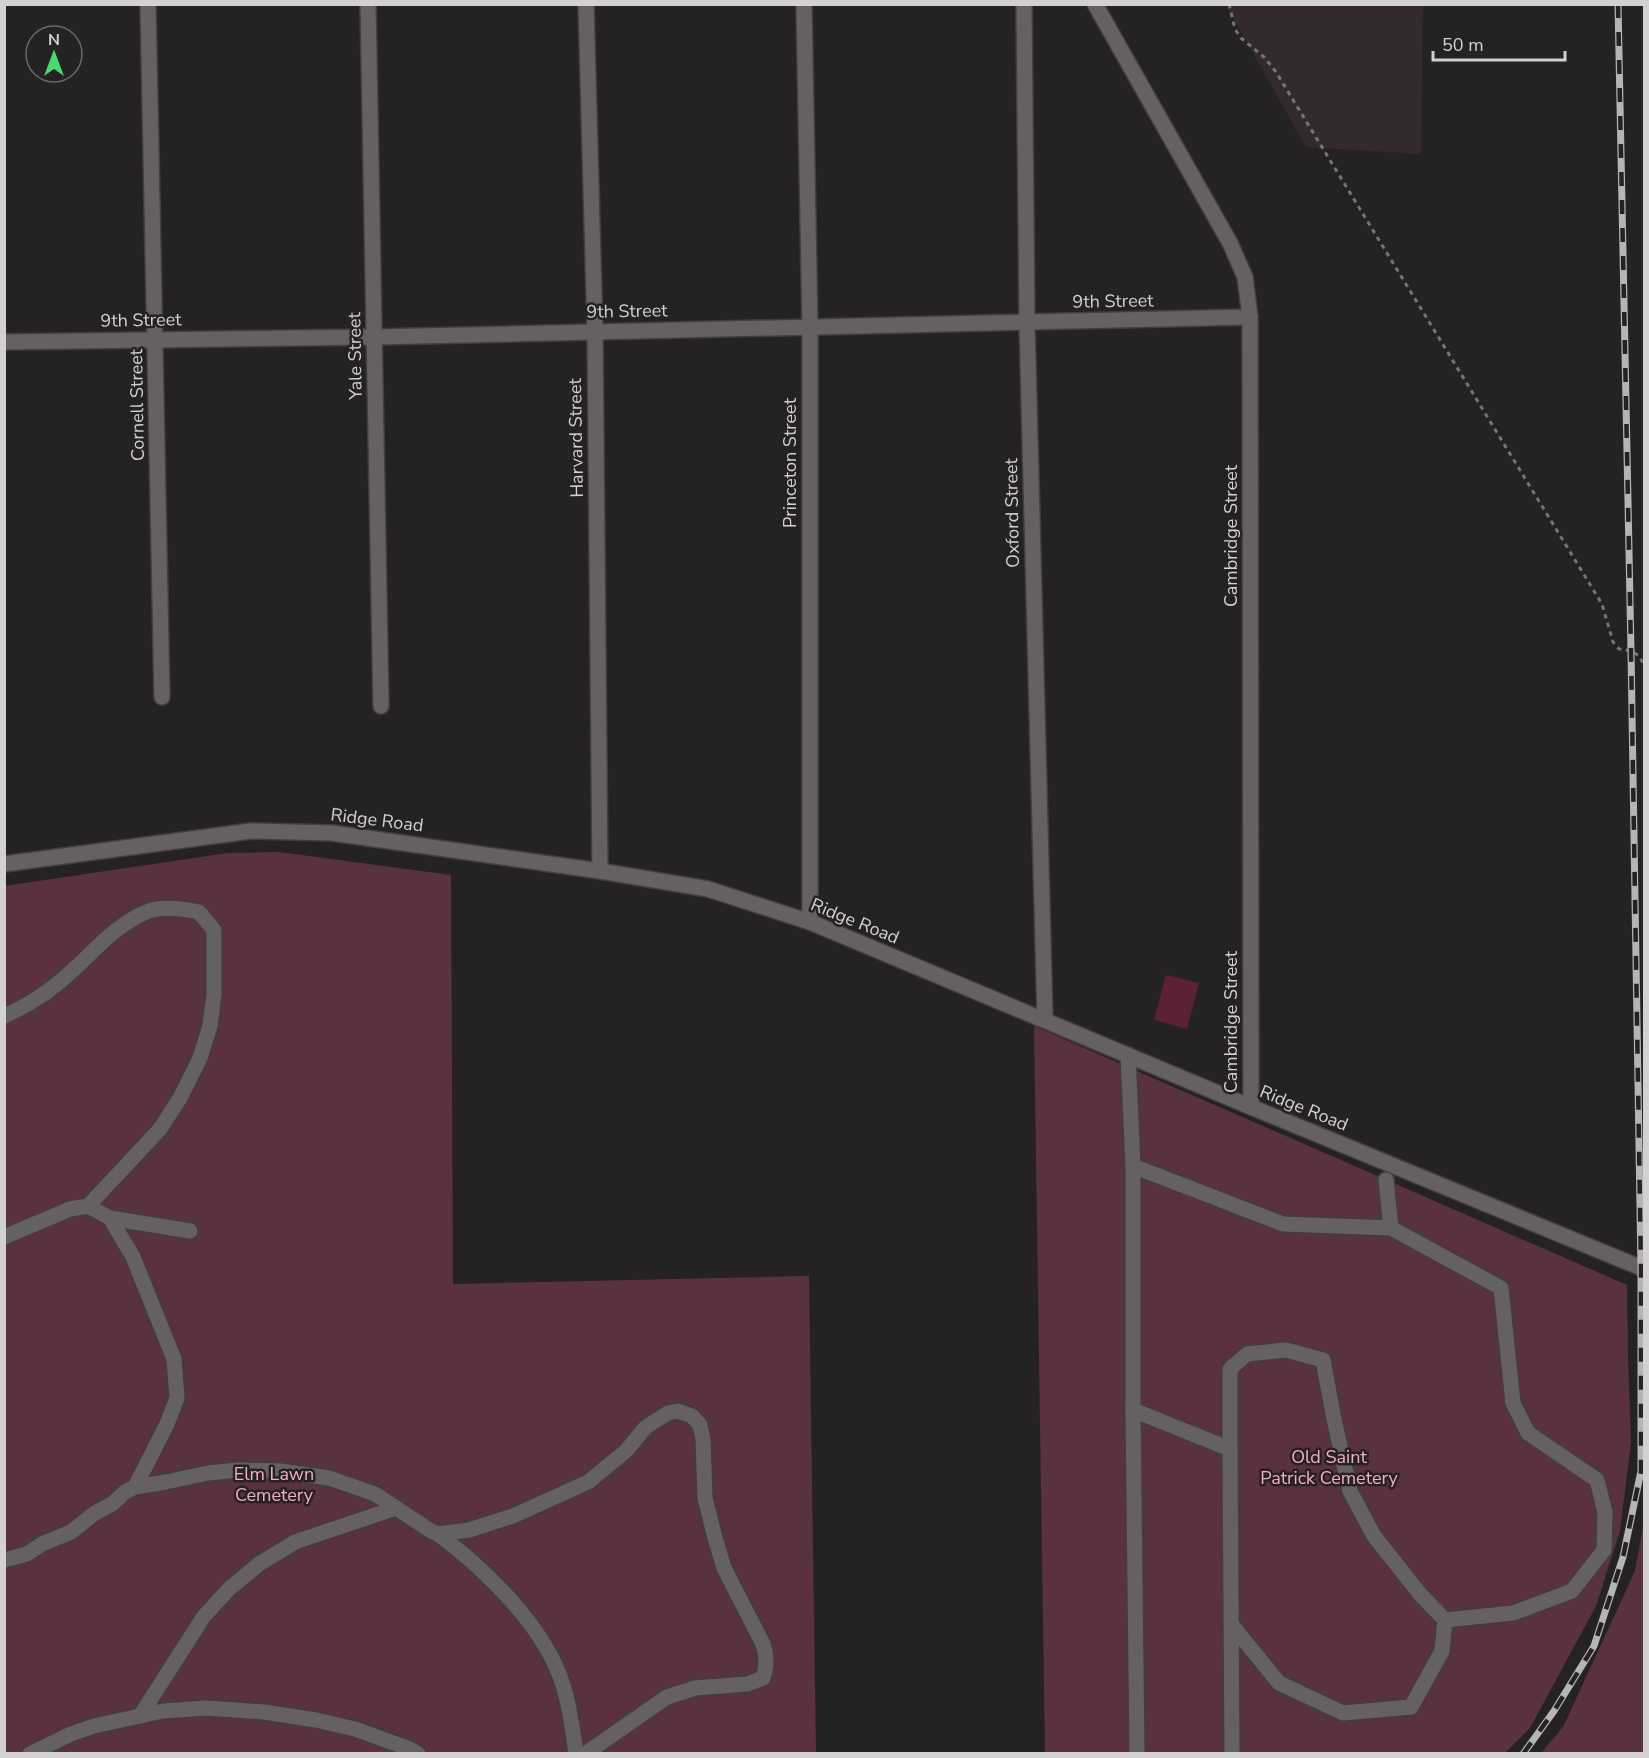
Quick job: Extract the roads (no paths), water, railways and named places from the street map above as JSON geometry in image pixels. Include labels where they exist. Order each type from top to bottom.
[{"type":"street","name":"Cornell Street","points":[[148,4],[162,697]]},
{"type":"street","name":"Yale Street","points":[[368,4],[381,706]]},
{"type":"street","name":"Harvard Street","points":[[586,4],[595,331],[600,871]]},
{"type":"street","name":"Princeton Street","points":[[804,4],[810,328],[810,922]]},
{"type":"street","name":"Oxford Street","points":[[1024,4],[1027,323],[1045,1020]]},
{"type":"street","name":"Cambridge Street","points":[[1095,4],[1230,243],[1245,277],[1250,317],[1251,1107]]},
{"type":"street","name":"9th Street","points":[[4,342],[374,337],[1250,317]]},
{"type":"street","name":"Ridge Road","points":[[4,864],[252,831],[332,833],[600,871],[708,889],[810,922],[1643,1269]]},
{"type":"street","points":[[4,1016],[21,1009],[48,991],[105,939],[150,910],[182,909],[199,912],[214,930],[214,994],[210,1026],[200,1058],[180,1098],[160,1129],[88,1206],[70,1209],[4,1237]]},
{"type":"street","points":[[1128,1055],[1133,1166],[1137,1754]]},
{"type":"street","points":[[1133,1166],[1283,1224],[1391,1228],[1501,1288],[1513,1403],[1528,1433],[1597,1479],[1605,1512],[1604,1550],[1572,1591],[1513,1613],[1445,1620]]},
{"type":"street","points":[[1386,1180],[1391,1228]]},
{"type":"street","points":[[88,1206],[110,1218],[190,1231]]},
{"type":"street","points":[[110,1218],[132,1257],[174,1359],[177,1398],[167,1424],[135,1487]]},
{"type":"street","points":[[1232,1754],[1230,1369],[1247,1354],[1286,1350],[1323,1360],[1350,1491],[1374,1536],[1419,1594],[1445,1620]]},
{"type":"street","points":[[1133,1410],[1230,1449]]},
{"type":"street","points":[[438,1534],[469,1530],[513,1516],[588,1482],[626,1452],[645,1428],[668,1413],[678,1411],[692,1416],[700,1425],[704,1439],[705,1498],[715,1539],[724,1568],[764,1644],[767,1655],[764,1678],[747,1684],[695,1688],[667,1697],[585,1754]]},
{"type":"street","points":[[4,1560],[27,1554],[42,1544],[71,1532],[135,1487],[208,1473],[239,1470],[280,1471],[329,1478],[375,1494],[438,1534],[495,1582],[549,1652],[563,1683],[572,1717],[576,1754]]},
{"type":"street","points":[[140,1716],[204,1616],[229,1589],[259,1564],[295,1542],[396,1508]]},
{"type":"street","points":[[1231,1624],[1279,1683],[1343,1713],[1411,1707],[1442,1651],[1445,1620]]},
{"type":"street","points":[[30,1754],[71,1734],[94,1726],[163,1711],[206,1708],[264,1712],[355,1729],[418,1754]]},
{"type":"railway","points":[[1523,1754],[1554,1711],[1594,1646],[1623,1557],[1641,1471],[1641,1268],[1618,4]]},
{"type":"park label","name":"Old Saint Patrick Cemetery","points":[[1329,1467]]},
{"type":"park label","name":"Elm Lawn Cemetery","points":[[274,1484]]}]
